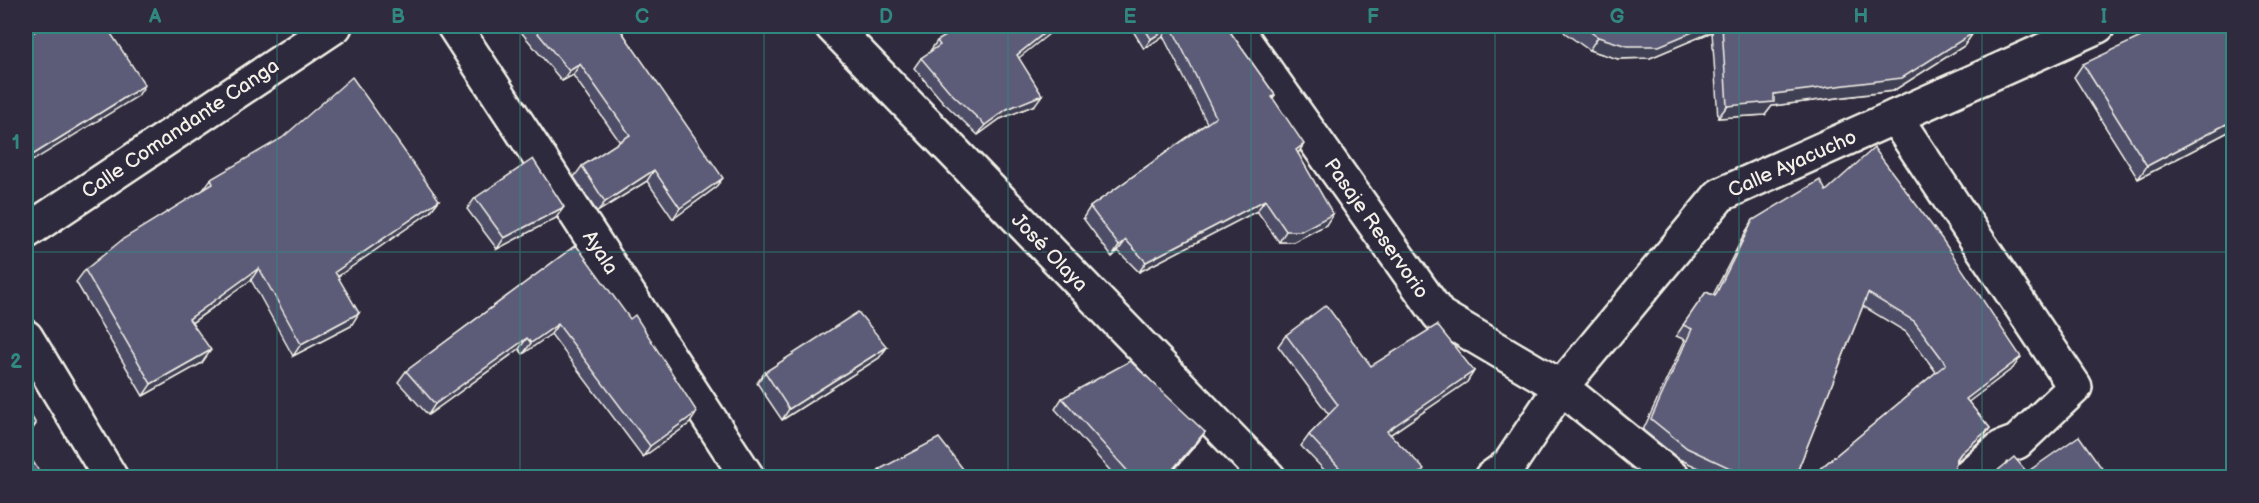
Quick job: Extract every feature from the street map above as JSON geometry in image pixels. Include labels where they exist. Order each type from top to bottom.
[{"type":"street","name":"Calle Comandante Canga","points":[[26,232],[335,26]]},
{"type":"street","name":"Ayala","points":[[454,26],[748,477]]},
{"type":"street","name":"José Olaya","points":[[832,26],[1269,477]]},
{"type":"street","name":"Pasaje Reservorio","points":[[1234,26],[1439,315],[1561,387],[1673,477]]},
{"type":"street","name":"Calle Ayacucho","points":[[1491,477],[1509,465],[1561,387],[1720,195],[2098,26]]},
{"type":"street","points":[[1895,117],[2075,387],[2017,442],[2001,448],[1966,477]]},
{"type":"street","points":[[26,337],[111,477]]},
{"type":"building","points":[[43,26],[106,26],[145,85],[26,159],[26,37]]},
{"type":"building","points":[[532,26],[619,26],[723,178],[680,208],[654,170],[605,202],[582,166],[630,135],[580,64],[569,71]]},
{"type":"building","points":[[963,26],[1053,26],[1017,55],[1042,95],[1007,109],[985,125],[950,92],[921,58],[940,45],[937,41]]},
{"type":"building","points":[[1143,26],[1171,26],[1151,39]]},
{"type":"building","points":[[1171,26],[1226,26],[1275,95],[1272,97],[1304,144],[1296,150],[1333,214],[1301,231],[1286,231],[1265,200],[1146,262],[1126,240],[1119,246],[1090,207],[1216,117]]},
{"type":"building","points":[[1582,26],[1707,26],[1659,46],[1627,46],[1598,37]]},
{"type":"building","points":[[1722,26],[1969,26],[1973,33],[1902,78],[1774,94],[1774,102],[1727,106]]},
{"type":"building","points":[[2164,26],[2231,26],[2234,30],[2234,120],[2147,166],[2083,64]]},
{"type":"building","points":[[352,77],[439,200],[335,272],[359,313],[301,344],[259,268],[189,319],[211,350],[151,384],[85,270],[123,239],[213,184],[211,179],[282,138]]},
{"type":"building","points":[[1874,148],[1942,239],[2021,357],[1966,399],[1990,428],[1956,460],[1955,470],[1959,477],[1810,477],[1946,364],[1914,321],[1868,293],[1795,477],[1745,477],[1687,448],[1651,419],[1692,329],[1683,325],[1706,292],[1715,296],[1753,220],[1820,180],[1826,191]]},
{"type":"building","points":[[533,159],[564,207],[504,238],[475,198]]},
{"type":"building","points":[[576,245],[630,319],[635,315],[697,412],[650,446],[558,324],[531,343],[527,338],[435,404],[406,371]]},
{"type":"building","points":[[1326,305],[1371,366],[1437,325],[1474,371],[1387,431],[1424,469],[1416,477],[1348,477],[1309,435],[1338,405],[1286,335]]},
{"type":"building","points":[[858,312],[887,347],[789,409],[765,372]]},
{"type":"building","points":[[1130,361],[1205,432],[1166,477],[1133,477],[1062,398]]},
{"type":"building","points":[[26,407],[36,424],[26,431]]},
{"type":"building","points":[[2079,436],[2108,477],[1990,477],[2014,457],[2027,472]]},
{"type":"building","points":[[939,438],[967,474],[962,477],[886,477],[880,469]]},
{"type":"building","points":[[26,451],[43,477],[26,477]]}]
